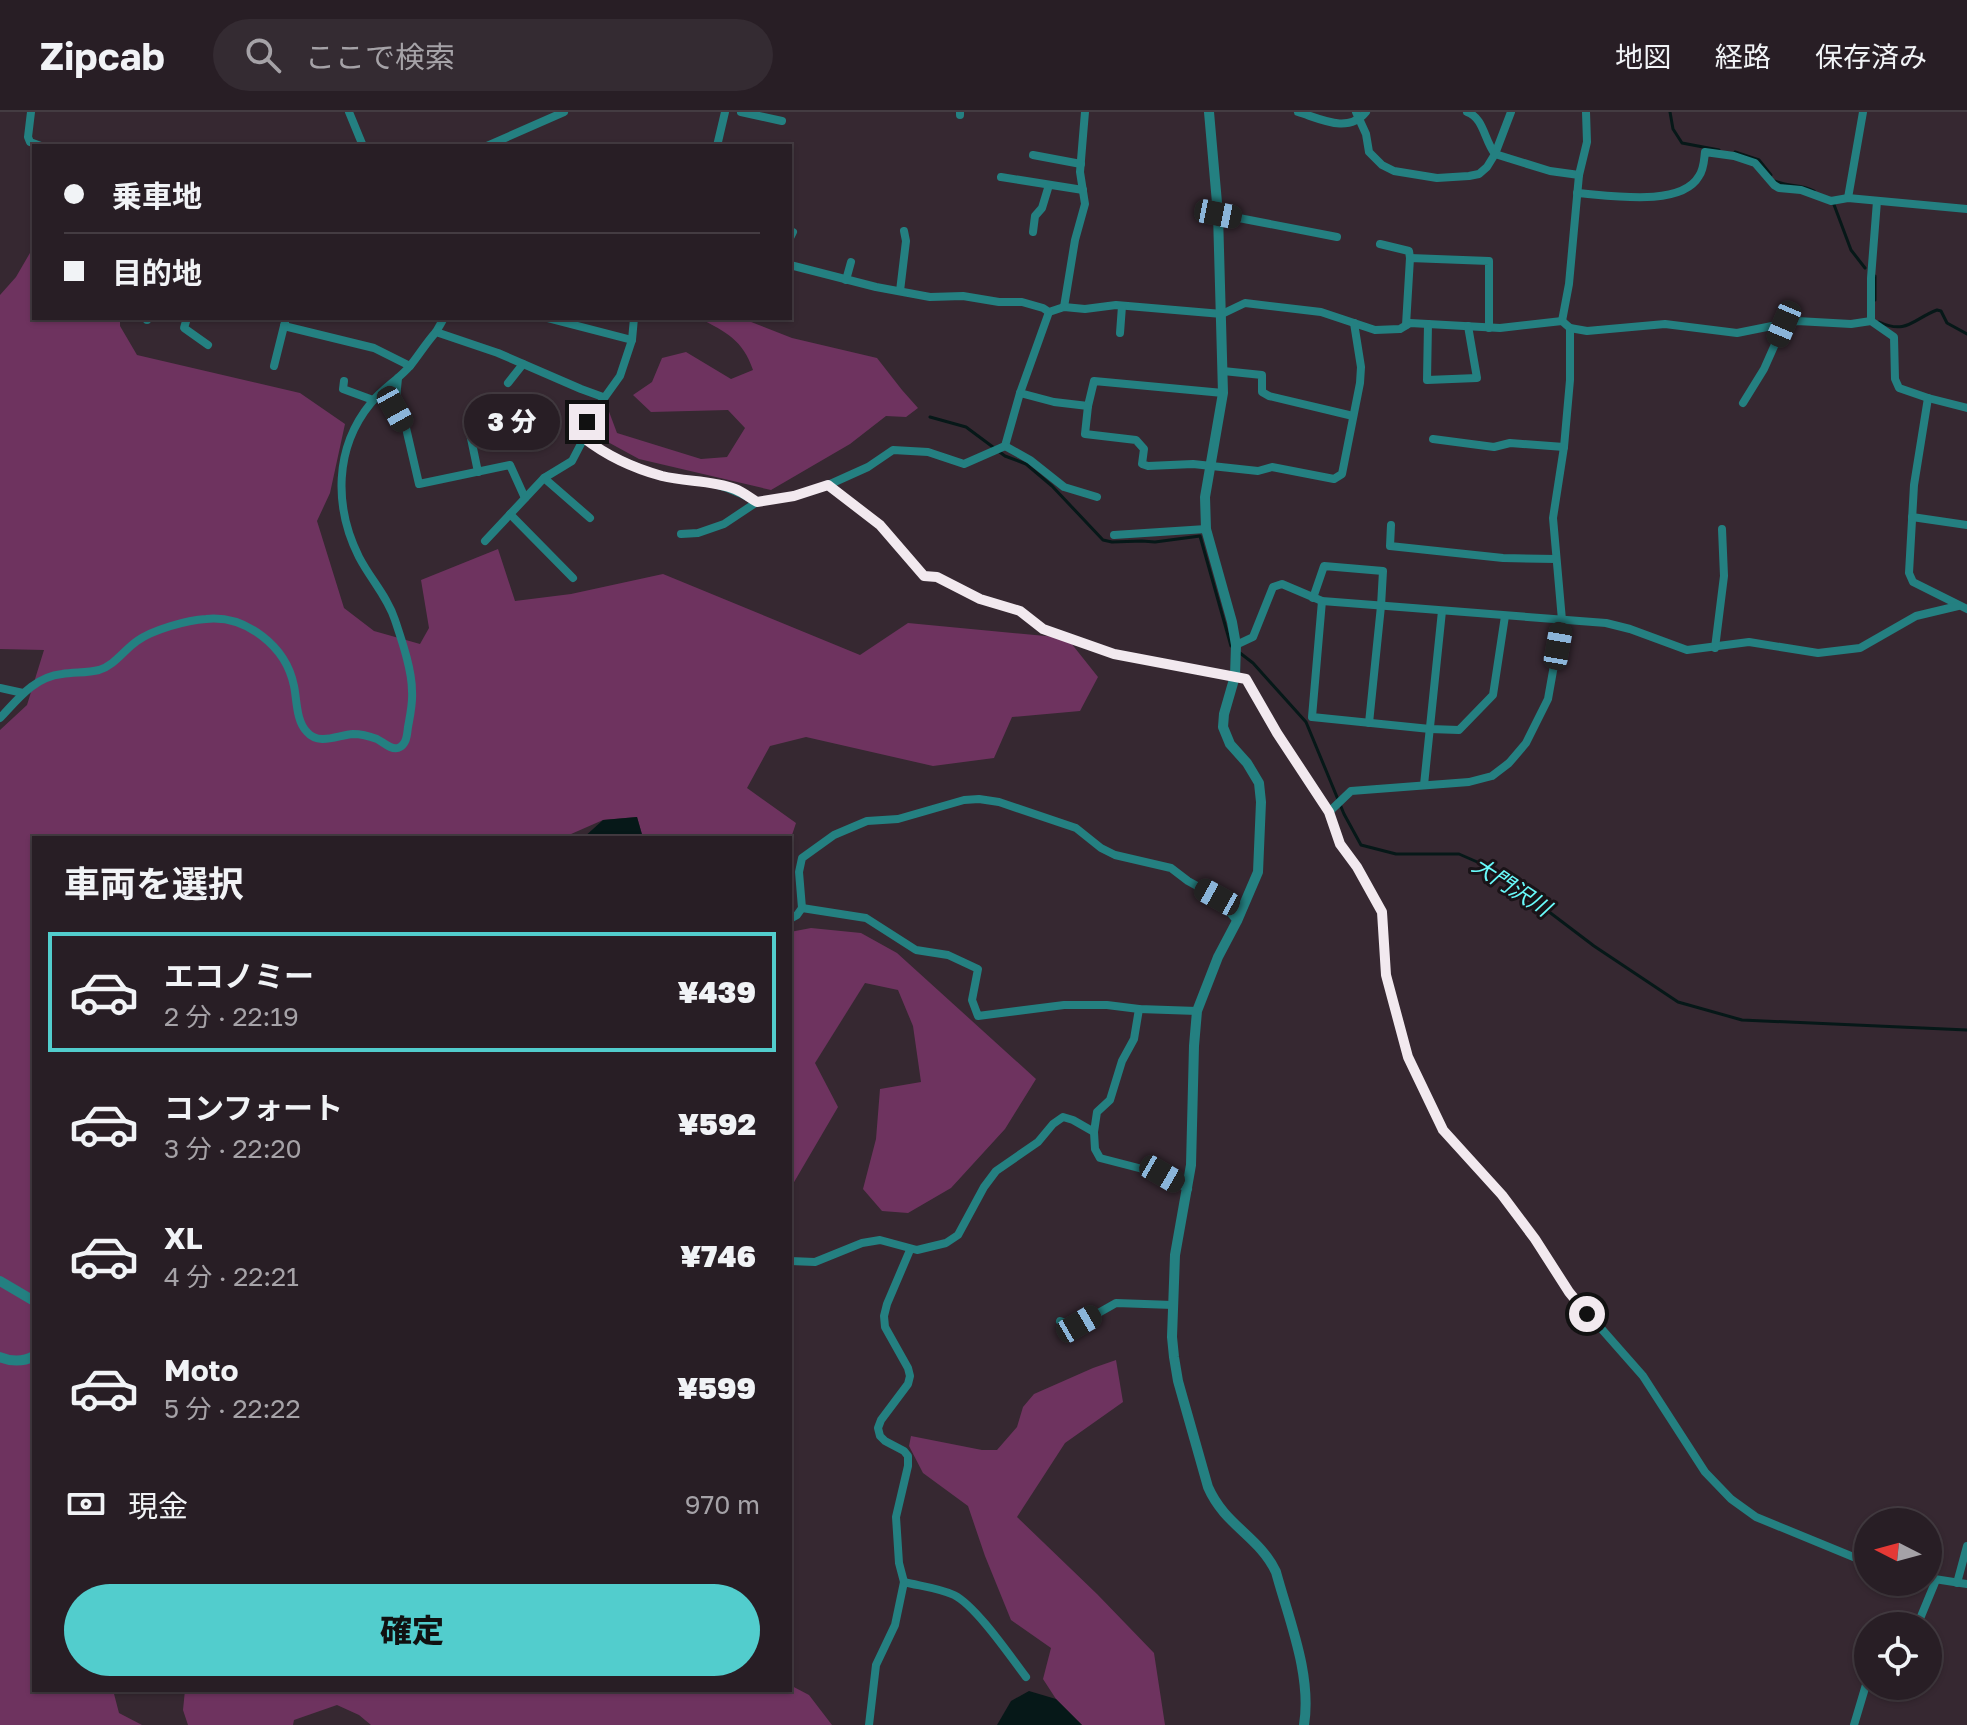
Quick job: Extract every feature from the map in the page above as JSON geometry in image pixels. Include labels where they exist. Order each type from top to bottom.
[{"type":"street","points":[[31,112],[28,137],[36,144]]},
{"type":"street","points":[[349,112],[362,144]]},
{"type":"street","points":[[492,144],[564,112]]},
{"type":"street","points":[[717,144],[725,112]]},
{"type":"street","points":[[741,112],[782,121]]},
{"type":"street","points":[[1064,307],[1075,240],[1085,204],[1081,164],[1085,112]]},
{"type":"street","points":[[1209,112],[1218,214],[1223,393],[1205,497],[1206,529],[1236,645],[1235,676],[1223,727],[1230,744],[1259,783],[1261,802],[1258,872],[1197,1011],[1191,1165],[1175,1255],[1172,1337],[1178,1381],[1214,1501],[1226,1517],[1260,1547],[1276,1572],[1304,1674],[1307,1695],[1304,1725]]},
{"type":"street","points":[[1298,112],[1345,125],[1361,114],[1369,152],[1382,165],[1394,171],[1437,178],[1479,174],[1487,167],[1511,112]]},
{"type":"street","points":[[1467,112],[1477,118],[1495,154],[1550,171],[1579,175]]},
{"type":"street","points":[[1562,321],[1569,284],[1579,175],[1587,142],[1586,112]]},
{"type":"street","points":[[1848,198],[1863,112]]},
{"type":"street","points":[[1577,193],[1653,197],[1685,189],[1699,178],[1705,152],[1755,163],[1779,188],[1801,190],[1833,201],[1848,198],[1967,209]]},
{"type":"street","points":[[1033,155],[1081,164]]},
{"type":"street","points":[[1001,177],[1083,190]]},
{"type":"street","points":[[1033,232],[1035,216],[1042,208],[1049,185]]},
{"type":"street","points":[[1871,321],[1877,201]]},
{"type":"street","points":[[1218,214],[1337,237]]},
{"type":"street","points":[[900,291],[906,241],[904,231]]},
{"type":"street","points":[[1380,244],[1409,251],[1406,325]]},
{"type":"street","points":[[1410,258],[1489,261],[1489,328]]},
{"type":"street","points":[[846,280],[851,262]]},
{"type":"street","points":[[792,266],[930,297],[963,296],[1022,302],[1049,312]]},
{"type":"street","points":[[1049,312],[1064,307],[1122,306],[1222,314],[1245,303],[1321,312],[1375,330],[1400,329],[1410,323],[1489,328],[1562,321],[1570,328],[1587,331],[1665,324],[1737,333],[1797,321],[1851,324],[1871,321],[1894,337],[1895,379],[1899,388],[1967,408]]},
{"type":"street","points":[[1120,333],[1122,306]]},
{"type":"street","points":[[1005,446],[1049,312]]},
{"type":"street","points":[[186,320],[184,328],[208,345]]},
{"type":"street","points":[[0,718],[23,693],[43,678],[98,670],[113,663],[138,640],[155,632],[196,620],[226,619],[256,630],[289,668],[301,724],[313,737],[324,740],[353,734],[366,735],[393,748],[403,745],[407,736],[412,691],[406,658],[387,599],[360,558],[347,525],[340,495],[342,470],[359,418],[373,400],[410,366],[443,320]]},
{"type":"street","points":[[555,320],[632,340]]},
{"type":"street","points":[[485,541],[544,478],[572,461],[584,438],[587,422],[620,376],[632,340],[634,320]]},
{"type":"street","points":[[274,366],[285,322],[374,348],[410,366]]},
{"type":"street","points":[[1223,393],[1094,381],[1085,434],[1136,440],[1144,449],[1142,464],[1148,466],[1193,464],[1258,471],[1272,467],[1334,479],[1342,474],[1360,383],[1361,367],[1354,323]]},
{"type":"street","points":[[1428,324],[1427,380],[1477,378],[1468,326]]},
{"type":"street","points":[[1743,403],[1764,369],[1784,324]]},
{"type":"street","points":[[1329,812],[1351,791],[1469,782],[1492,776],[1509,763],[1526,743],[1548,699],[1562,620],[1553,518],[1570,380],[1570,328]]},
{"type":"street","points":[[436,332],[498,353],[603,397]]},
{"type":"street","points":[[508,383],[523,364]]},
{"type":"street","points":[[1223,371],[1262,375],[1262,392],[1269,396],[1353,416]]},
{"type":"street","points":[[398,378],[395,409],[406,428],[419,484],[510,465],[525,498]]},
{"type":"street","points":[[344,381],[343,389],[373,400]]},
{"type":"street","points":[[1020,393],[1054,402],[1088,406]]},
{"type":"street","points":[[1928,398],[1914,485],[1909,573],[1913,582],[1963,608]]},
{"type":"street","points":[[468,424],[478,472]]},
{"type":"street","points":[[584,438],[603,453],[620,461],[664,476],[736,489],[757,502]]},
{"type":"street","points":[[1433,439],[1494,447],[1510,443],[1564,447]]},
{"type":"street","points":[[681,534],[698,533],[724,524],[757,502],[794,496],[828,485],[868,467],[893,450],[928,452],[964,464],[1005,446]]},
{"type":"street","points":[[1005,446],[1030,460],[1064,487],[1097,497]]},
{"type":"street","points":[[544,478],[590,518]]},
{"type":"street","points":[[828,485],[880,525],[924,576],[937,577],[980,599],[1020,611],[1043,629],[1103,651],[1246,679],[1329,812],[1340,844],[1382,912],[1386,975],[1408,1057],[1443,1130],[1502,1195],[1569,1292],[1643,1376],[1705,1472],[1731,1499],[1756,1517],[1854,1557]]},
{"type":"street","points":[[510,514],[573,578]]},
{"type":"street","points":[[1912,517],[1967,525]]},
{"type":"street","points":[[1391,525],[1390,546],[1503,558],[1556,559]]},
{"type":"street","points":[[1114,535],[1206,529]]},
{"type":"street","points":[[1715,648],[1724,576],[1722,529]]},
{"type":"street","points":[[1369,723],[1383,571],[1324,566],[1317,600],[1312,717],[1369,723],[1430,729],[1459,730],[1493,695],[1505,616]]},
{"type":"street","points":[[1236,645],[1253,637],[1273,587],[1282,584],[1317,600],[1606,623],[1687,650],[1749,642],[1818,653],[1860,648],[1916,616],[1963,608]]},
{"type":"street","points":[[1424,785],[1442,611]]},
{"type":"street","points":[[0,688],[23,693]]},
{"type":"street","points":[[792,918],[802,908],[799,872],[802,858],[834,835],[867,821],[898,819],[964,800],[979,799],[999,802],[1076,828],[1115,855],[1171,868],[1217,897],[1237,921]]},
{"type":"street","points":[[802,908],[866,918],[916,950],[948,955],[978,969],[972,1000],[978,1016],[1064,1005],[1197,1011]]},
{"type":"street","points":[[1139,1009],[1134,1039],[1122,1061],[1110,1100],[1097,1112],[1095,1149],[1100,1158],[1162,1174],[1188,1189]]},
{"type":"street","points":[[792,1261],[815,1262],[862,1243],[880,1240],[910,1250],[946,1243],[958,1235],[996,1171],[1038,1142],[1053,1124],[1063,1117],[1094,1132]]},
{"type":"street","points":[[869,1725],[876,1665],[895,1625],[904,1582],[899,1563],[896,1517],[908,1456],[885,1441],[878,1428],[908,1384],[910,1376],[885,1327],[884,1316],[910,1250]]},
{"type":"street","points":[[0,1281],[32,1300]]},
{"type":"street","points":[[1060,1321],[1079,1324],[1116,1303],[1173,1305]]},
{"type":"street","points":[[0,1357],[17,1361],[32,1357]]},
{"type":"street","points":[[1942,1580],[1962,1583],[1967,1546]]},
{"type":"street","points":[[904,1582],[951,1593],[963,1600],[1026,1677]]},
{"type":"street","points":[[1854,1725],[1861,1700]]},
{"type":"shaded area","points":[[32,249],[32,320],[120,320],[120,326],[137,355],[300,393],[345,424],[330,493],[317,521],[344,608],[374,631],[420,644],[429,628],[421,580],[498,549],[515,601],[571,594],[663,574],[860,655],[908,623],[1067,638],[1098,677],[1080,711],[1012,717],[994,758],[933,766],[806,737],[770,746],[747,788],[796,823],[792,836],[642,836],[637,817],[603,820],[567,836],[32,836],[32,1692],[114,1692],[119,1713],[142,1725],[0,1725],[0,730],[27,705],[44,650],[0,649],[0,295],[16,277]]},
{"type":"shaded area","points":[[703,320],[746,320],[792,338],[877,358],[918,408],[906,417],[886,416],[850,444],[771,490],[639,459],[606,441],[600,428],[608,409],[617,433],[701,459],[727,457],[745,428],[728,410],[651,412],[633,395],[652,382],[662,358],[686,352],[731,379],[753,370],[739,344]]},
{"type":"shaded area","points":[[637,817],[642,836],[585,836],[603,820]]},
{"type":"shaded area","points":[[811,928],[861,933],[897,953],[1036,1079],[1005,1129],[951,1188],[908,1213],[882,1211],[863,1189],[876,1139],[880,1089],[921,1082],[913,1026],[898,990],[865,983],[815,1063],[838,1107],[792,1186],[792,932]]},
{"type":"shaded area","points":[[1116,1360],[1123,1402],[1065,1443],[1017,1517],[1154,1653],[1165,1725],[1082,1725],[1056,1699],[1043,1679],[1051,1648],[1011,1620],[968,1506],[923,1473],[909,1446],[911,1436],[982,1450],[997,1450],[1017,1427],[1023,1407],[1034,1394]]},
{"type":"shaded area","points":[[792,1686],[809,1695],[832,1725],[371,1725],[359,1715],[337,1705],[294,1720],[293,1725],[188,1725],[183,1710],[185,1692],[792,1692]]},
{"type":"shaded area","points":[[1029,1691],[1056,1699],[1082,1725],[997,1725],[1011,1701]]},
{"type":"waterway","points":[[1670,112],[1673,129],[1682,143],[1719,150]]},
{"type":"waterway","points":[[1735,152],[1759,160],[1771,175]]},
{"type":"waterway","points":[[1775,181],[1814,191]]},
{"type":"waterway","points":[[1833,202],[1851,250],[1865,268]]},
{"type":"waterway","points":[[1875,276],[1875,300]]},
{"type":"waterway","points":[[1879,322],[1903,326],[1937,310],[1941,311],[1947,323],[1967,334]]},
{"type":"waterway","name":"大門沢川","points":[[930,417],[966,427],[1005,456],[1026,464],[1052,486],[1103,540],[1155,542],[1200,536],[1231,646]]},
{"type":"waterway","name":"大門沢川","points":[[1240,653],[1253,663],[1306,722],[1344,814],[1361,845],[1396,854],[1459,854],[1491,868],[1594,946],[1678,1002],[1742,1020],[1967,1030]]},
{"type":"route","points":[[587,422],[584,438],[603,453],[620,461],[664,476],[736,489],[757,502],[794,496],[828,485],[880,525],[924,576],[937,577],[980,599],[1020,611],[1043,629],[1081,644],[1114,654],[1246,679],[1329,812],[1340,844],[1382,912],[1386,975],[1408,1057],[1443,1130],[1502,1195],[1587,1314]]}]
